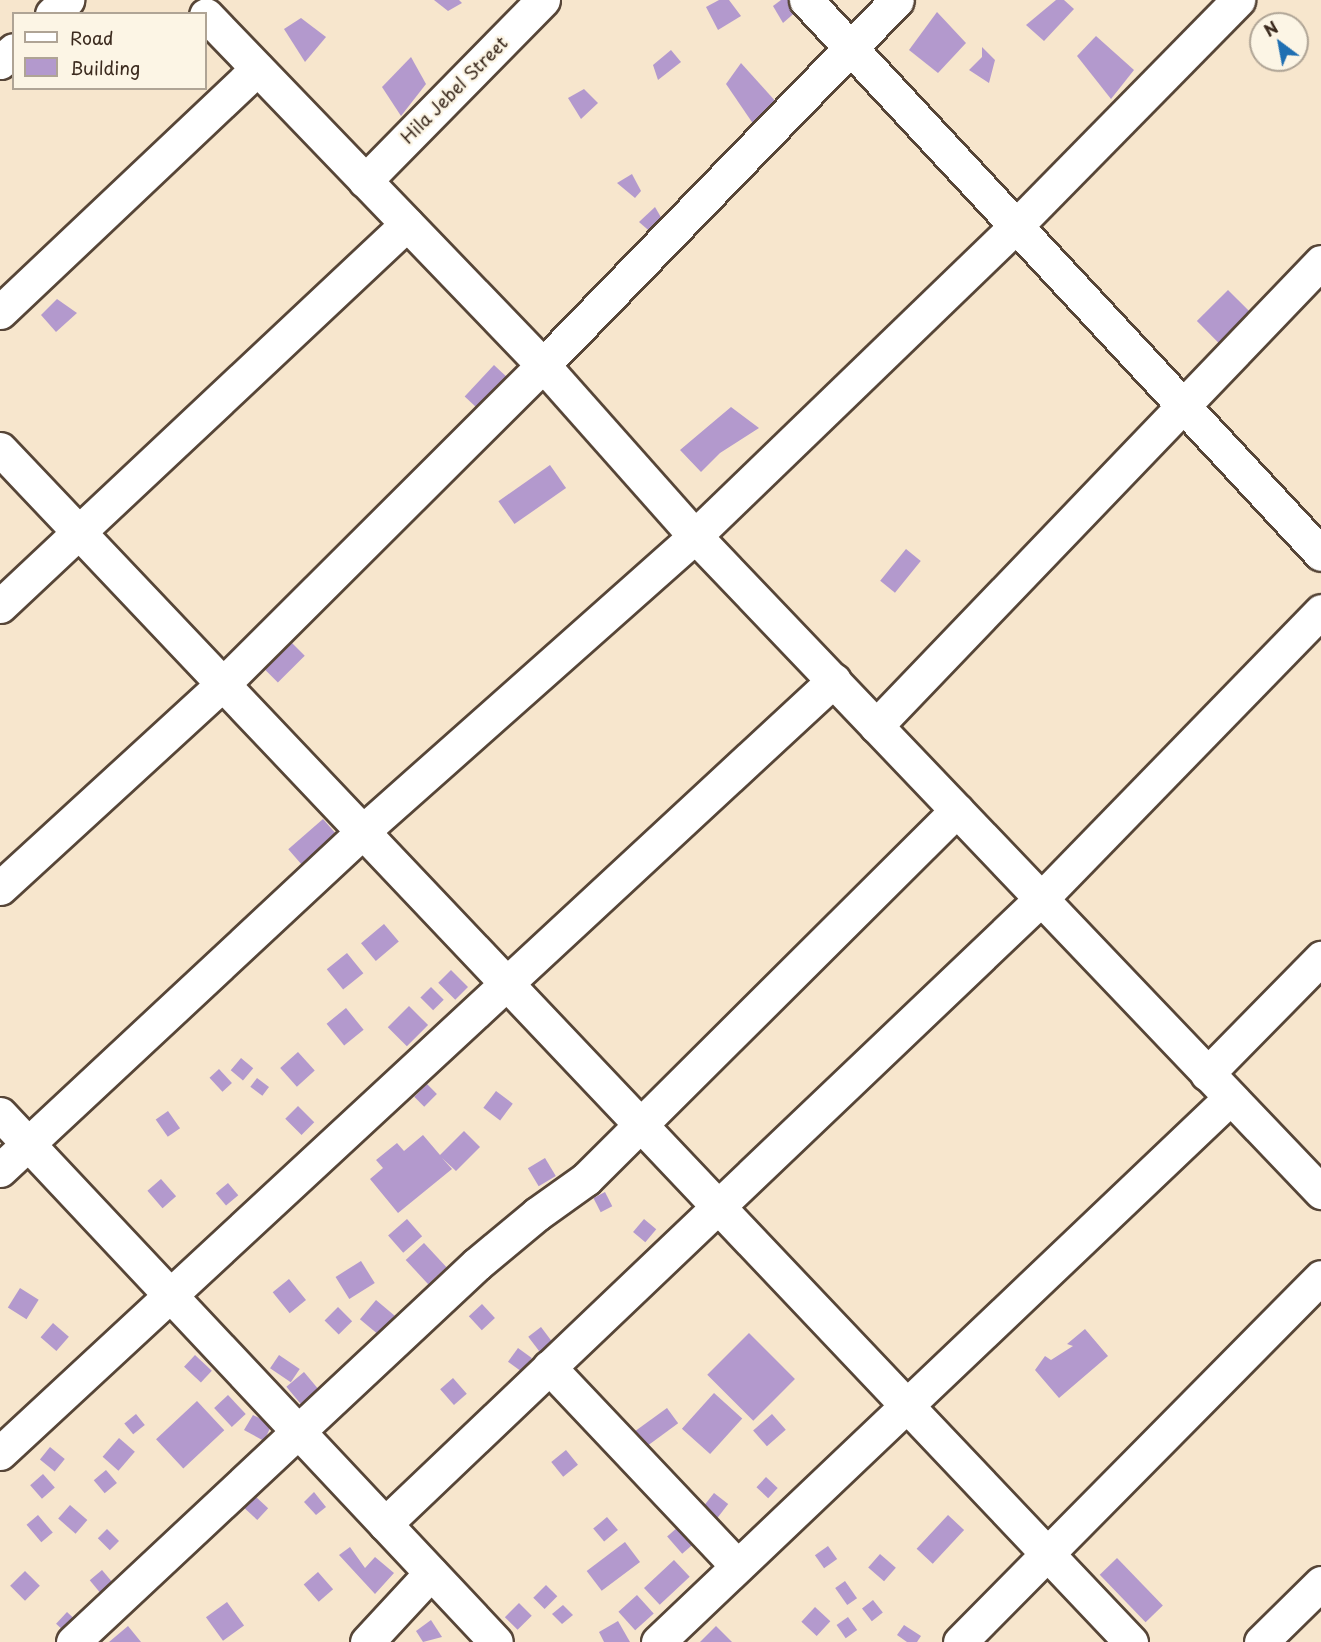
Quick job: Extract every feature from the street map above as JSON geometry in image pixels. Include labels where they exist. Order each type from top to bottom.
[{"type":"street","points":[[54,12],[67,0]]},
{"type":"street","name":"Hila Jebel Street","points":[[365,181],[543,0]]},
{"type":"street","points":[[806,0],[1321,554]]},
{"type":"street","points":[[0,888],[223,684],[543,365],[897,0]]},
{"type":"street","points":[[0,1170],[362,832],[695,536],[1016,226],[1238,0]]},
{"type":"street","points":[[207,14],[257,69],[543,365],[695,536],[1321,1192]]},
{"type":"street","points":[[0,62],[12,52]]},
{"type":"street","points":[[0,312],[257,69]]},
{"type":"street","points":[[0,606],[407,224]]},
{"type":"street","points":[[876,726],[1321,262]]},
{"type":"street","points":[[0,449],[1131,1642]]},
{"type":"street","points":[[385,1524],[1042,898],[1321,611]]},
{"type":"street","points":[[0,1453],[834,680]]},
{"type":"street","points":[[73,1642],[477,1264],[537,1214],[586,1179],[957,810]]},
{"type":"street","points":[[1208,1074],[1321,958]]},
{"type":"street","points":[[658,1642],[1230,1098]]},
{"type":"street","points":[[0,1114],[496,1642]]},
{"type":"street","points":[[960,1642],[1045,1553],[1321,1277]]},
{"type":"street","points":[[549,1367],[737,1566]]},
{"type":"street","points":[[367,1642],[431,1573]]},
{"type":"street","points":[[1261,1642],[1321,1583]]},
{"type":"building","points":[[434,0],[459,0],[462,3],[448,11]]},
{"type":"building","points":[[719,0],[729,0],[741,16],[718,30],[706,7]]},
{"type":"building","points":[[781,0],[793,0],[799,9],[783,23],[773,6]]},
{"type":"building","points":[[1056,0],[1064,0],[1074,9],[1044,41],[1026,25]]},
{"type":"building","points":[[937,12],[966,43],[938,73],[909,50]]},
{"type":"building","points":[[301,18],[326,37],[305,62],[284,29]]},
{"type":"building","points":[[1096,36],[1134,70],[1111,99],[1077,56]]},
{"type":"building","points":[[982,47],[995,60],[989,83],[969,70],[982,57]]},
{"type":"building","points":[[671,50],[681,62],[658,80],[653,65]]},
{"type":"building","points":[[411,57],[426,84],[401,116],[382,87]]},
{"type":"building","points":[[741,63],[777,103],[756,128],[726,84]]},
{"type":"building","points":[[584,89],[598,103],[581,119],[568,98]]},
{"type":"building","points":[[632,174],[641,191],[635,198],[617,183]]},
{"type":"building","points":[[655,207],[666,226],[654,235],[639,222]]},
{"type":"building","points":[[1228,290],[1251,313],[1220,344],[1197,321]]},
{"type":"building","points":[[57,299],[77,313],[56,332],[41,315]]},
{"type":"building","points":[[494,365],[510,380],[481,411],[465,396]]},
{"type":"building","points":[[731,407],[759,428],[720,453],[701,472],[680,450]]},
{"type":"building","points":[[550,465],[566,488],[514,524],[498,501]]},
{"type":"building","points":[[906,549],[921,561],[895,593],[880,581]]},
{"type":"building","points":[[292,643],[305,656],[278,683],[265,670]]},
{"type":"building","points":[[323,819],[336,834],[301,864],[288,849]]},
{"type":"building","points":[[384,924],[399,942],[376,961],[361,943]]},
{"type":"building","points":[[347,953],[363,973],[343,990],[327,969]]},
{"type":"building","points":[[451,970],[468,987],[455,1000],[438,983]]},
{"type":"building","points":[[431,987],[444,1000],[433,1010],[420,998]]},
{"type":"building","points":[[409,1006],[428,1025],[407,1046],[388,1027]]},
{"type":"building","points":[[346,1008],[364,1030],[344,1045],[327,1024]]},
{"type":"building","points":[[298,1052],[315,1071],[297,1087],[280,1068]]},
{"type":"building","points":[[241,1058],[253,1068],[243,1081],[231,1070]]},
{"type":"building","points":[[219,1069],[232,1083],[222,1092],[209,1078]]},
{"type":"building","points":[[257,1078],[269,1087],[262,1096],[250,1087]]},
{"type":"building","points":[[427,1084],[437,1094],[424,1107],[414,1097]]},
{"type":"building","points":[[496,1091],[513,1104],[500,1120],[483,1108]]},
{"type":"building","points":[[298,1106],[314,1122],[302,1135],[285,1119]]},
{"type":"building","points":[[168,1111],[180,1128],[168,1137],[156,1120]]},
{"type":"building","points":[[464,1131],[480,1147],[456,1171],[442,1158],[452,1169],[398,1213],[370,1179],[383,1168],[376,1160],[397,1143],[404,1151],[423,1135],[440,1155]]},
{"type":"building","points":[[545,1158],[556,1176],[539,1186],[528,1168]]},
{"type":"building","points":[[161,1179],[176,1196],[163,1208],[147,1191]]},
{"type":"building","points":[[228,1183],[238,1195],[226,1206],[216,1193]]},
{"type":"building","points":[[605,1192],[612,1206],[601,1212],[593,1198]]},
{"type":"building","points":[[407,1219],[422,1236],[403,1253],[388,1235]]},
{"type":"building","points":[[644,1219],[656,1229],[645,1242],[633,1232]]},
{"type":"building","points":[[424,1243],[447,1267],[428,1284],[406,1260]]},
{"type":"building","points":[[361,1261],[375,1283],[349,1299],[336,1277]]},
{"type":"building","points":[[289,1279],[306,1300],[290,1313],[273,1292]]},
{"type":"building","points":[[20,1288],[39,1300],[26,1319],[8,1308]]},
{"type":"building","points":[[376,1300],[396,1317],[380,1336],[360,1319]]},
{"type":"building","points":[[482,1304],[495,1318],[482,1330],[469,1316]]},
{"type":"building","points":[[338,1307],[352,1321],[339,1335],[325,1320]]},
{"type":"building","points":[[53,1323],[69,1337],[56,1351],[41,1337]]},
{"type":"building","points":[[541,1327],[553,1343],[540,1353],[528,1337]]},
{"type":"building","points":[[1085,1329],[1108,1356],[1059,1398],[1035,1370],[1045,1356],[1051,1360],[1073,1346],[1067,1344]]},
{"type":"building","points":[[749,1333],[795,1379],[753,1421],[707,1375]]},
{"type":"building","points":[[518,1348],[532,1358],[522,1372],[508,1362]]},
{"type":"building","points":[[195,1355],[212,1371],[201,1382],[184,1367]]},
{"type":"building","points":[[279,1355],[300,1369],[291,1382],[270,1368]]},
{"type":"building","points":[[304,1372],[321,1392],[303,1407],[286,1387]]},
{"type":"building","points":[[453,1378],[467,1394],[454,1405],[440,1389]]},
{"type":"building","points":[[714,1393],[742,1418],[710,1454],[682,1429]]},
{"type":"building","points":[[228,1395],[246,1414],[232,1427],[214,1408]]},
{"type":"building","points":[[197,1401],[224,1430],[183,1468],[156,1439]]},
{"type":"building","points":[[667,1408],[678,1423],[646,1447],[635,1432]]},
{"type":"building","points":[[136,1414],[145,1425],[133,1434],[124,1423]]},
{"type":"building","points":[[772,1414],[786,1430],[767,1446],[753,1430]]},
{"type":"building","points":[[253,1415],[272,1424],[264,1441],[244,1430]]},
{"type":"building","points":[[119,1438],[135,1452],[118,1471],[103,1457]]},
{"type":"building","points":[[50,1447],[65,1459],[55,1471],[40,1459]]},
{"type":"building","points":[[566,1450],[578,1465],[563,1477],[551,1462]]},
{"type":"building","points":[[106,1470],[117,1483],[105,1493],[94,1480]]},
{"type":"building","points":[[43,1474],[55,1488],[42,1499],[30,1485]]},
{"type":"building","points":[[766,1477],[778,1488],[768,1498],[756,1487]]},
{"type":"building","points":[[314,1492],[326,1507],[316,1515],[304,1502]]},
{"type":"building","points":[[714,1493],[728,1504],[714,1522],[700,1511]]},
{"type":"building","points":[[255,1496],[268,1508],[257,1520],[244,1508]]},
{"type":"building","points":[[70,1505],[87,1520],[76,1534],[58,1519]]},
{"type":"building","points":[[38,1515],[53,1533],[41,1542],[27,1525]]},
{"type":"building","points":[[948,1515],[964,1530],[933,1564],[917,1549]]},
{"type":"building","points":[[607,1517],[618,1530],[604,1542],[593,1529]]},
{"type":"building","points":[[686,1520],[701,1537],[682,1554],[667,1536]]},
{"type":"building","points":[[107,1529],[119,1541],[110,1550],[98,1538]]},
{"type":"building","points":[[625,1542],[640,1562],[602,1591],[587,1571]]},
{"type":"building","points":[[828,1546],[837,1559],[824,1568],[815,1555]]},
{"type":"building","points":[[350,1547],[365,1568],[375,1557],[394,1573],[375,1594],[339,1555]]},
{"type":"building","points":[[880,1554],[896,1568],[884,1581],[868,1568]]},
{"type":"building","points":[[1117,1558],[1163,1605],[1146,1622],[1100,1575]]},
{"type":"building","points":[[674,1560],[690,1577],[660,1605],[644,1588]]},
{"type":"building","points":[[102,1570],[117,1588],[105,1598],[90,1580]]},
{"type":"building","points":[[25,1571],[40,1586],[25,1601],[10,1586]]},
{"type":"building","points":[[318,1572],[333,1589],[319,1602],[304,1584]]},
{"type":"building","points":[[845,1581],[857,1598],[847,1605],[835,1588]]},
{"type":"building","points":[[546,1585],[557,1596],[545,1609],[533,1598]]},
{"type":"building","points":[[637,1595],[654,1614],[635,1630],[618,1612]]},
{"type":"building","points":[[873,1600],[883,1613],[872,1621],[862,1609]]},
{"type":"building","points":[[227,1602],[244,1625],[223,1641],[206,1617]]},
{"type":"building","points":[[519,1603],[532,1616],[518,1630],[505,1617]]},
{"type":"building","points":[[563,1605],[573,1615],[562,1624],[552,1614]]},
{"type":"building","points":[[815,1607],[830,1621],[817,1636],[801,1622]]},
{"type":"building","points":[[67,1612],[82,1626],[71,1638],[56,1624]]},
{"type":"building","points":[[848,1617],[857,1630],[846,1638],[837,1625]]},
{"type":"building","points":[[431,1620],[442,1637],[423,1642],[416,1631]]},
{"type":"building","points":[[618,1621],[630,1642],[604,1642],[599,1632]]},
{"type":"building","points":[[904,1625],[921,1636],[917,1642],[907,1642],[897,1635]]},
{"type":"building","points":[[128,1626],[141,1642],[109,1642]]},
{"type":"building","points":[[716,1626],[732,1642],[700,1642]]}]
